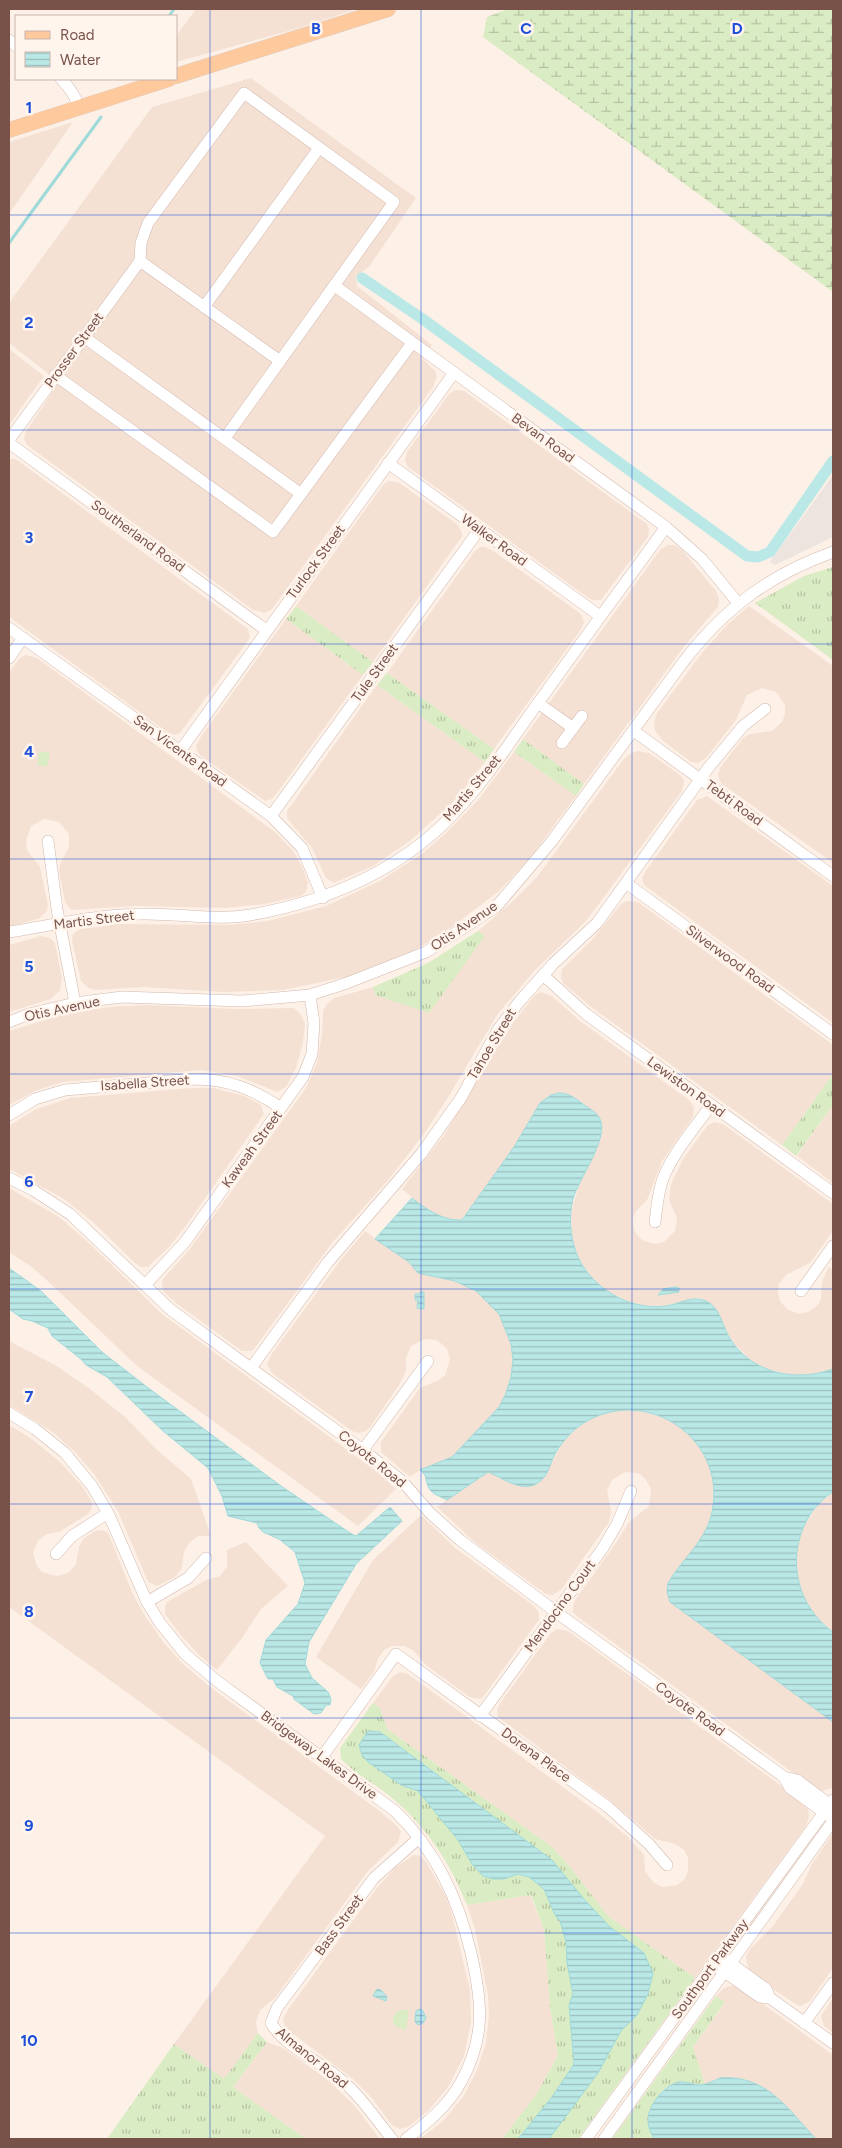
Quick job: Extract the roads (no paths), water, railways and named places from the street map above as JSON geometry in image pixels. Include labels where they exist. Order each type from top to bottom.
[{"type":"main road","points":[[178,75],[388,9]]},
{"type":"main road","points":[[9,130],[166,80]]},
{"type":"street","points":[[62,80],[74,93],[79,108]]},
{"type":"street","points":[[225,438],[394,202],[244,93],[148,223],[140,243],[140,261],[280,361]]},
{"type":"street","points":[[204,307],[319,148]]},
{"type":"street","name":"Prosser Street","points":[[9,442],[140,261]]},
{"type":"street","name":"Bevan Road","points":[[335,286],[666,527],[702,559],[738,604]]},
{"type":"street","points":[[84,337],[301,494]]},
{"type":"street","points":[[55,376],[273,532],[412,343]]},
{"type":"street","name":"Turlock Street","points":[[180,751],[454,373]]},
{"type":"street","name":"Southerland Road","points":[[9,442],[266,630]]},
{"type":"street","name":"Walker Road","points":[[388,463],[600,616]]},
{"type":"street","name":"Martis Street","points":[[9,932],[74,920],[141,914],[246,916],[323,898],[360,882],[390,865],[440,827],[458,809],[666,527]]},
{"type":"street","name":"Tule Street","points":[[271,816],[479,530]]},
{"type":"street","name":"Otis Avenue","points":[[9,1022],[29,1014],[75,1003],[122,997],[242,1000],[310,995],[348,983],[426,952],[496,907],[552,841],[701,640],[738,604],[769,581],[788,570],[833,552]]},
{"type":"street","name":"San Vicente Road","points":[[9,628],[271,816],[302,848],[323,898]]},
{"type":"street","points":[[9,658],[23,638]]},
{"type":"street","points":[[538,703],[573,728]]},
{"type":"street","name":"Tahoe Street","points":[[251,1368],[328,1262],[421,1154],[460,1098],[497,1031],[519,1002],[543,975],[597,923],[701,780],[743,726],[765,709]]},
{"type":"street","points":[[562,742],[582,716]]},
{"type":"street","name":"Tebti Road","points":[[634,731],[833,876]]},
{"type":"street","points":[[48,841],[50,870],[75,1003]]},
{"type":"street","name":"Silverwood Road","points":[[626,883],[833,1034]]},
{"type":"street","name":"Lewiston Road","points":[[543,975],[586,1014],[833,1193]]},
{"type":"street","name":"Kaweah Street","points":[[145,1285],[185,1242],[303,1077],[312,1054],[314,1023],[310,995]]},
{"type":"street","name":"Isabella Street","points":[[9,1115],[35,1099],[65,1090],[193,1079],[213,1079],[238,1085],[255,1092],[281,1108]]},
{"type":"street","points":[[655,1222],[658,1196],[663,1177],[678,1151],[711,1105]]},
{"type":"street","name":"Coyote Road","points":[[9,1178],[33,1190],[70,1214],[171,1310],[363,1450],[403,1482],[430,1513],[460,1540],[784,1777],[797,1780],[831,1811]]},
{"type":"street","points":[[802,1291],[833,1246]]},
{"type":"street","points":[[363,1450],[428,1361]]},
{"type":"street","name":"Bridgeway Lakes Drive","points":[[9,1413],[35,1429],[65,1453],[92,1486],[108,1513],[147,1602],[160,1623],[186,1654],[217,1681],[395,1811],[419,1838],[444,1874],[463,1921],[480,2000],[480,2025],[477,2044],[461,2082],[440,2111],[406,2139]]},
{"type":"street","name":"Mendocino Court","points":[[480,1716],[603,1548],[617,1524],[631,1491]]},
{"type":"street","points":[[56,1554],[72,1536],[108,1513]]},
{"type":"street","points":[[147,1602],[188,1578],[206,1558]]},
{"type":"street","name":"Dorena Place","points":[[322,1757],[396,1654],[608,1807],[649,1844],[667,1865]]},
{"type":"street","name":"Southport Parkway","points":[[586,2139],[717,1960],[831,1811]]},
{"type":"street","name":"Southport Parkway","points":[[604,2139],[728,1968],[831,1811]]},
{"type":"street","name":"Bass Street","points":[[271,2023],[277,2008],[374,1878],[419,1838]]},
{"type":"street","points":[[717,1960],[760,1997],[770,1998],[833,2043]]},
{"type":"street","points":[[804,2022],[833,1983]]},
{"type":"street","name":"Almanor Road","points":[[271,2023],[281,2036],[354,2091],[392,2139]]},
{"type":"water","points":[[559,1093],[572,1096],[595,1112],[600,1119],[602,1127],[597,1148],[576,1190],[571,1212],[571,1232],[574,1246],[582,1265],[590,1276],[612,1294],[638,1305],[666,1306],[691,1299],[701,1299],[710,1303],[717,1311],[728,1335],[737,1348],[760,1366],[774,1372],[804,1375],[833,1369],[833,1492],[818,1504],[807,1520],[797,1550],[797,1566],[803,1595],[811,1609],[833,1632],[833,1722],[670,1602],[667,1592],[668,1583],[707,1528],[713,1506],[713,1481],[706,1459],[694,1440],[677,1426],[657,1415],[635,1410],[612,1412],[589,1420],[574,1430],[555,1454],[542,1479],[534,1485],[516,1485],[488,1472],[447,1500],[432,1492],[425,1475],[420,1470],[452,1457],[499,1407],[511,1377],[513,1360],[511,1344],[499,1314],[476,1291],[455,1281],[418,1273],[409,1262],[375,1239],[412,1198],[429,1210],[448,1219],[462,1220],[514,1147],[540,1103],[551,1095]]},
{"type":"water","points":[[9,1268],[41,1291],[102,1352],[147,1387],[281,1486],[350,1533],[356,1536],[390,1507],[402,1521],[356,1564],[309,1642],[305,1664],[312,1678],[328,1692],[331,1699],[330,1705],[326,1705],[321,1713],[314,1714],[294,1699],[293,1696],[277,1687],[273,1679],[268,1679],[260,1663],[266,1640],[298,1604],[305,1583],[295,1552],[279,1539],[263,1532],[257,1523],[228,1516],[222,1496],[208,1468],[163,1431],[107,1377],[86,1365],[52,1336],[48,1328],[23,1319],[9,1309]]},
{"type":"water","points":[[679,1288],[679,1292],[658,1295],[663,1289]]},
{"type":"water","points":[[424,1292],[424,1309],[417,1308],[418,1300],[415,1300],[415,1294]]},
{"type":"water","points":[[368,1731],[380,1732],[552,1860],[609,1926],[644,1953],[653,1973],[648,1994],[637,2015],[621,2031],[598,2073],[549,2139],[518,2139],[552,2097],[574,2064],[569,2005],[573,1994],[567,1963],[566,1942],[560,1921],[555,1915],[544,1889],[529,1877],[518,1874],[504,1879],[493,1879],[483,1876],[472,1864],[458,1840],[418,1791],[401,1785],[368,1762],[362,1755],[359,1745]]},
{"type":"water","points":[[377,1989],[381,1990],[387,1997],[386,2001],[373,1996]]},
{"type":"water","points":[[420,2009],[426,2018],[423,2023],[418,2025],[415,2022],[416,2011]]},
{"type":"water","points":[[720,2078],[736,2078],[763,2088],[785,2105],[816,2139],[654,2139],[648,2120],[649,2114],[654,2102],[662,2092],[678,2082],[701,2085]]},
{"type":"waterway","points":[[170,15],[174,9]]},
{"type":"waterway","points":[[9,243],[101,117]]},
{"type":"waterway","points":[[362,278],[424,320],[747,556],[758,557],[770,552],[833,461]]}]
